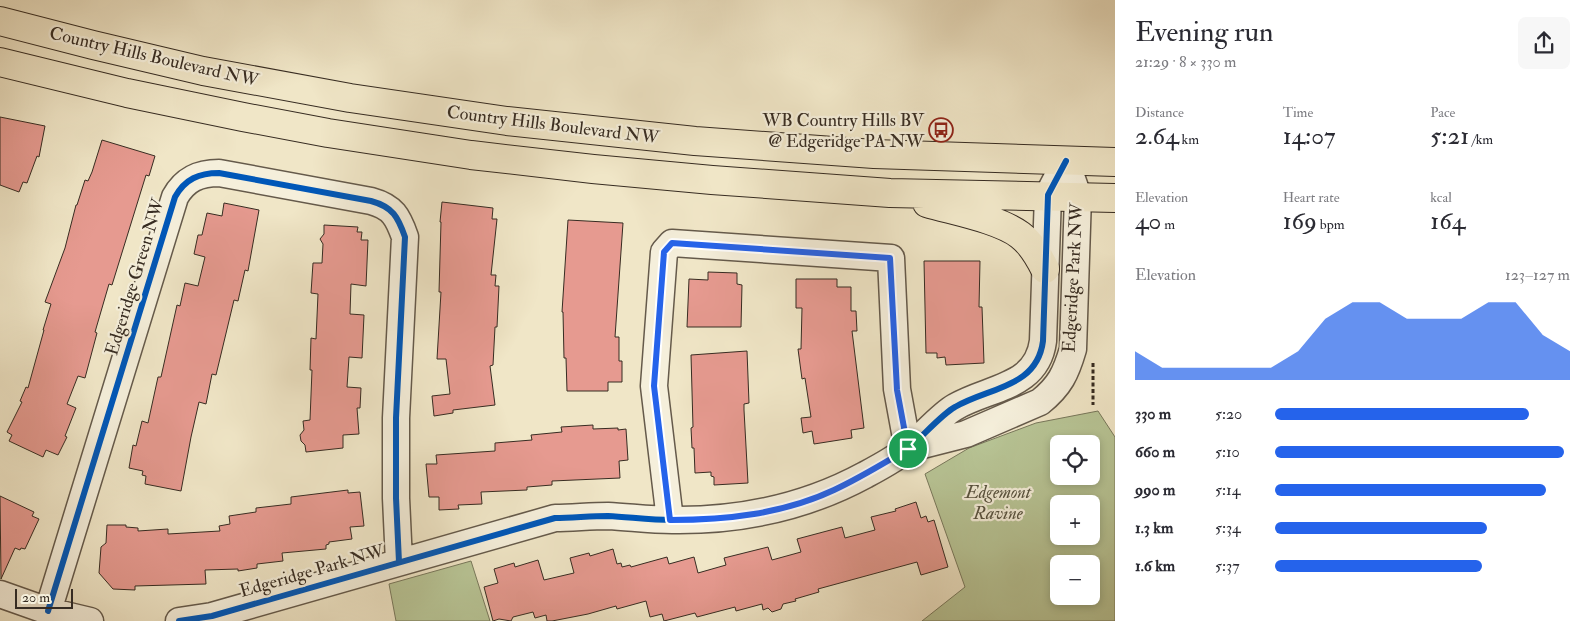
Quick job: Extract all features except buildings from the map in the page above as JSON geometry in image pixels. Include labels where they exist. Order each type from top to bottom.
[{"type":"main road","name":"Country Hills Boulevard NW","points":[[0,21],[203,71],[350,98],[507,121],[695,141],[874,154],[1115,162]]},
{"type":"main road","points":[[0,62],[127,93],[243,117],[328,133],[462,154],[712,180],[890,193],[1048,195],[1115,198]]},
{"type":"main road","points":[[890,193],[997,224],[1015,232],[1028,242],[1038,254],[1046,269]]},
{"type":"street","name":"Edgeridge Park NW","points":[[179,621],[212,616],[555,518],[607,516],[670,520],[739,516],[770,512],[833,491],[865,475],[908,449],[954,407],[1021,378],[1034,366],[1042,350],[1043,341],[1048,195],[1066,161]]},
{"type":"street","name":"Edgeridge Park NW","points":[[908,449],[966,434],[1040,402],[1061,380],[1067,369],[1073,349],[1078,196],[1066,161]]},
{"type":"street","name":"Edgeridge Green NW","points":[[48,611],[175,197],[188,180],[198,175],[209,173],[219,173],[371,200],[390,208],[401,225],[405,237],[396,418],[396,498],[399,562]]},
{"type":"street","points":[[670,520],[654,386],[664,252],[672,243],[890,258],[897,390],[908,449]]},
{"type":"street","points":[[0,594],[48,611],[90,621]]},
{"type":"green space","name":"Edgemont Ravine","points":[[1098,411],[1115,437],[1115,621],[922,621],[965,587],[925,474],[969,448],[1036,423]]},
{"type":"green space","points":[[471,561],[490,621],[396,621],[389,584]]},
{"type":"cycle path","points":[[179,621],[212,616],[555,518],[608,516],[664,520],[698,520],[747,515],[795,504],[819,496],[865,475],[905,451],[950,410],[968,400],[1010,384],[1032,368],[1039,357],[1043,341],[1048,195],[1066,161]]},
{"type":"cycle path","points":[[48,611],[175,197],[188,181],[205,174],[219,173],[371,201],[385,206],[397,218],[405,237],[396,418],[396,498],[399,562]]},
{"type":"place","name":"WB Country Hills BV @ Edgeridge PA NW","points":[[941,130]]},
{"type":"route","points":[[672,243],[890,258],[897,390],[908,449],[865,475],[833,491],[770,512],[698,520],[670,520],[654,386],[664,252],[672,243]]}]
